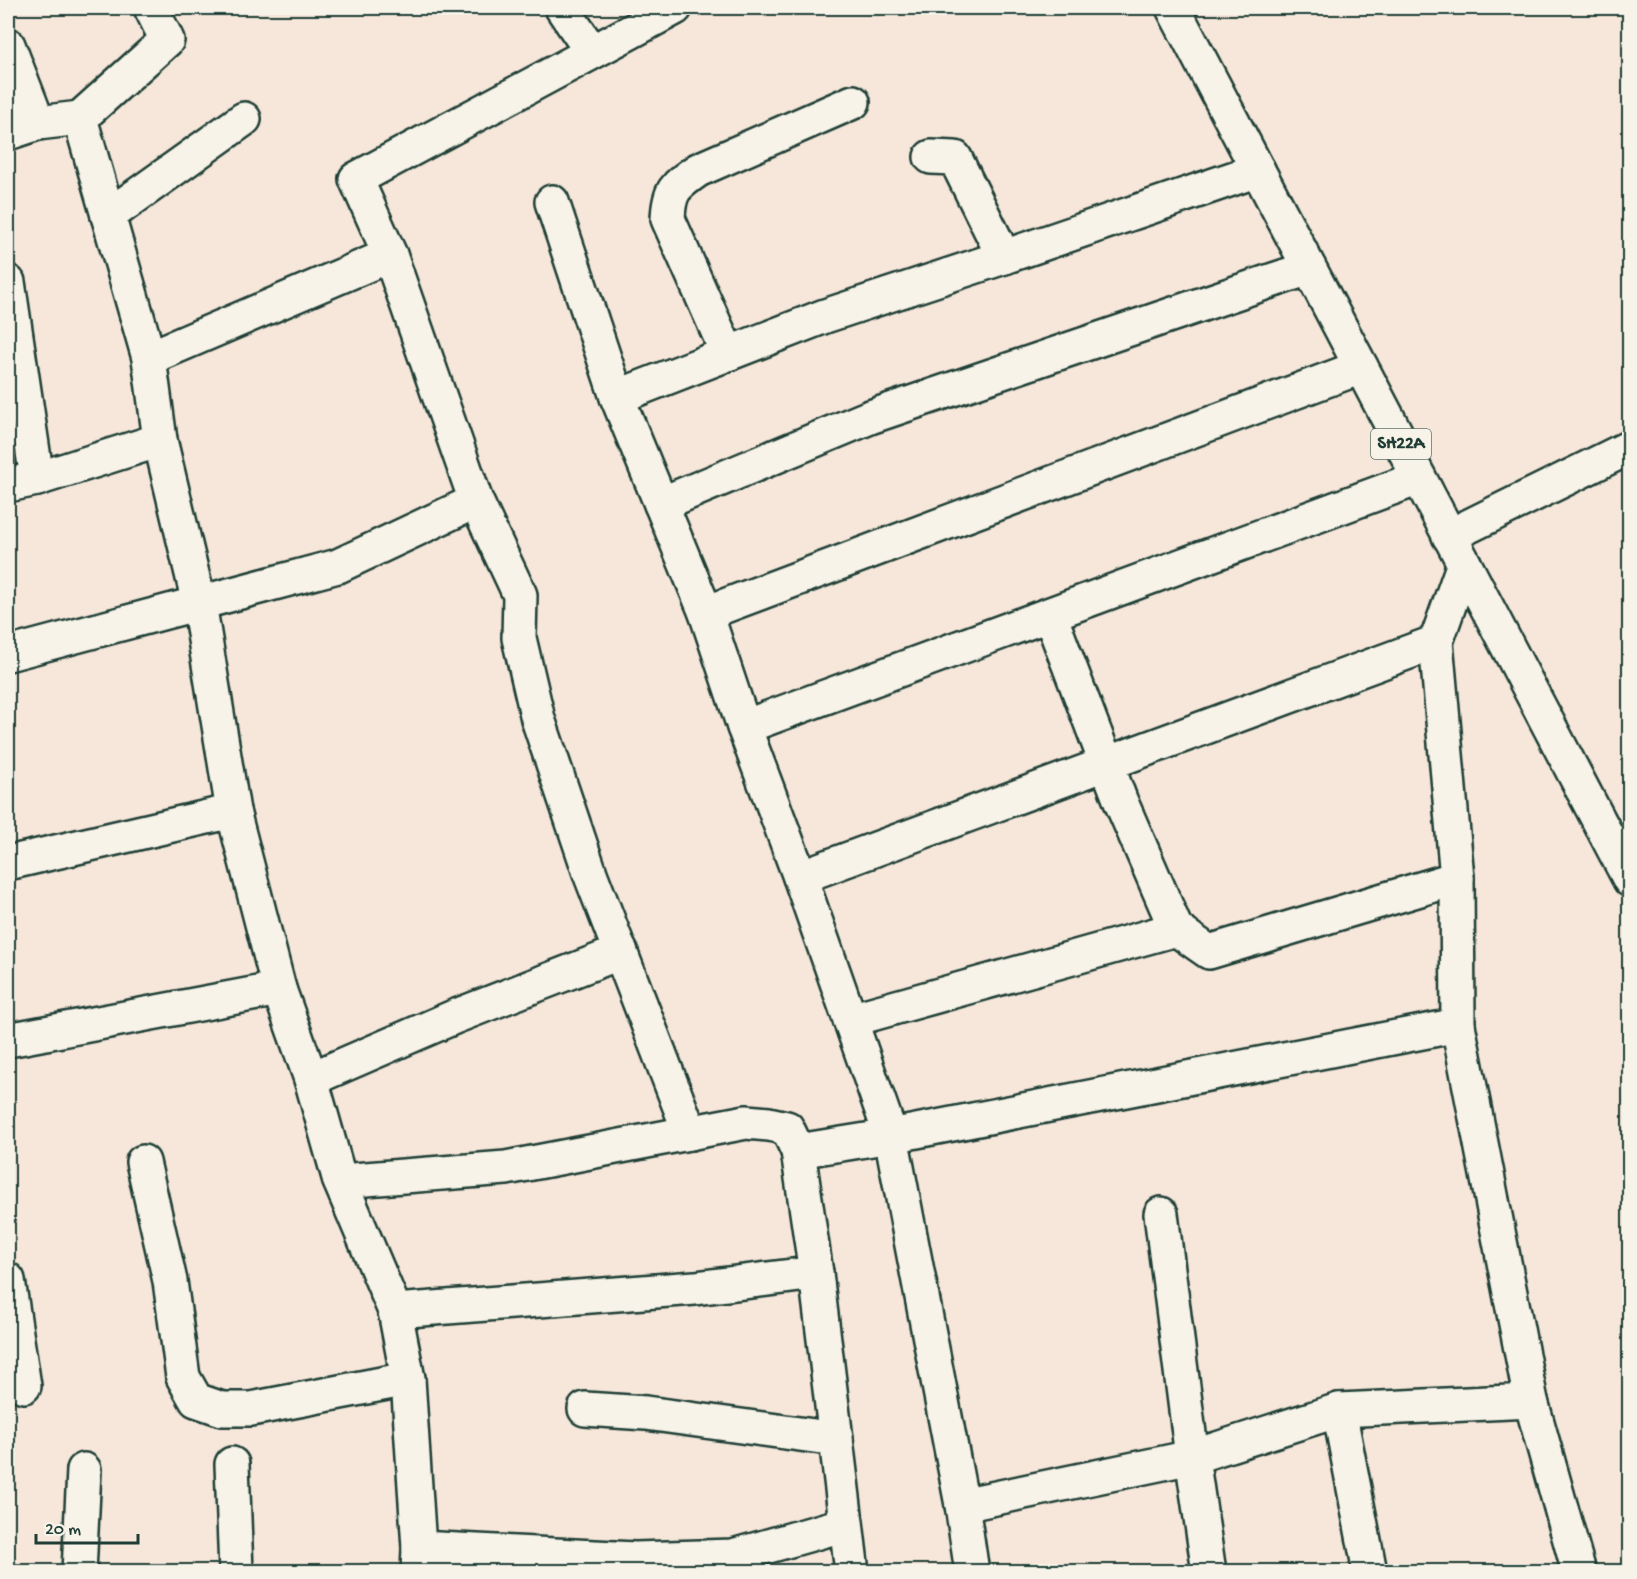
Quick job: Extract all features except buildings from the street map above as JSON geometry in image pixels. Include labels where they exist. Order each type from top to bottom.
[{"type":"street","points":[[8,133],[38,123],[80,118],[167,40],[152,8]]},
{"type":"street","points":[[562,8],[592,52]]},
{"type":"street","points":[[675,8],[356,179],[390,255],[476,501],[520,595],[519,638],[538,718],[591,876],[690,1133]]},
{"type":"street","name":"SH22A","points":[[1173,8],[1629,880]]},
{"type":"street","points":[[8,45],[38,123]]},
{"type":"street","points":[[728,354],[668,219],[668,200],[677,184],[698,170],[853,102]]},
{"type":"street","points":[[80,118],[149,358],[160,440],[199,603],[233,811],[279,989],[311,1079],[340,1181],[395,1311],[408,1379],[418,1560],[733,1556],[846,1524]]},
{"type":"street","points":[[108,216],[244,119]]},
{"type":"street","points":[[931,157],[955,158],[1004,257]]},
{"type":"street","points":[[616,397],[825,316],[1258,170]]},
{"type":"street","points":[[552,202],[616,397],[706,613],[744,727],[800,877],[891,1136],[962,1505],[972,1572]]},
{"type":"street","points":[[149,358],[390,255]]},
{"type":"street","points":[[661,504],[870,417],[1309,268]]},
{"type":"street","points":[[8,282],[22,482],[160,440]]},
{"type":"street","points":[[706,613],[1361,367]]},
{"type":"street","points":[[1579,1572],[1531,1401],[1458,1025],[1457,878],[1436,642],[1456,549],[1629,447]]},
{"type":"street","points":[[744,727],[1419,478]]},
{"type":"street","points":[[8,654],[338,566],[476,501]]},
{"type":"street","points":[[1050,615],[1106,764],[1176,929],[1209,952],[1457,878]]},
{"type":"street","points":[[800,877],[1436,642]]},
{"type":"street","points":[[8,863],[233,811]]},
{"type":"street","points":[[850,1020],[1176,929]]},
{"type":"street","points":[[311,1079],[454,1017],[621,952]]},
{"type":"street","points":[[8,1040],[279,989]]},
{"type":"street","points":[[798,1151],[891,1136],[1458,1025]]},
{"type":"street","points":[[340,1181],[506,1168],[746,1122],[787,1128],[798,1151],[816,1273],[852,1572]]},
{"type":"street","points":[[143,1162],[170,1281],[183,1377],[196,1400],[222,1409],[251,1409],[408,1379]]},
{"type":"street","points":[[1161,1214],[1209,1572]]},
{"type":"street","points":[[395,1311],[696,1288],[816,1273]]},
{"type":"street","points":[[8,1280],[24,1386]]},
{"type":"street","points":[[962,1505],[1192,1457],[1339,1410],[1531,1401]]},
{"type":"street","points":[[585,1409],[646,1413],[836,1439]]},
{"type":"street","points":[[1339,1410],[1370,1572]]},
{"type":"street","points":[[232,1464],[236,1572]]},
{"type":"street","points":[[79,1572],[84,1470]]}]
